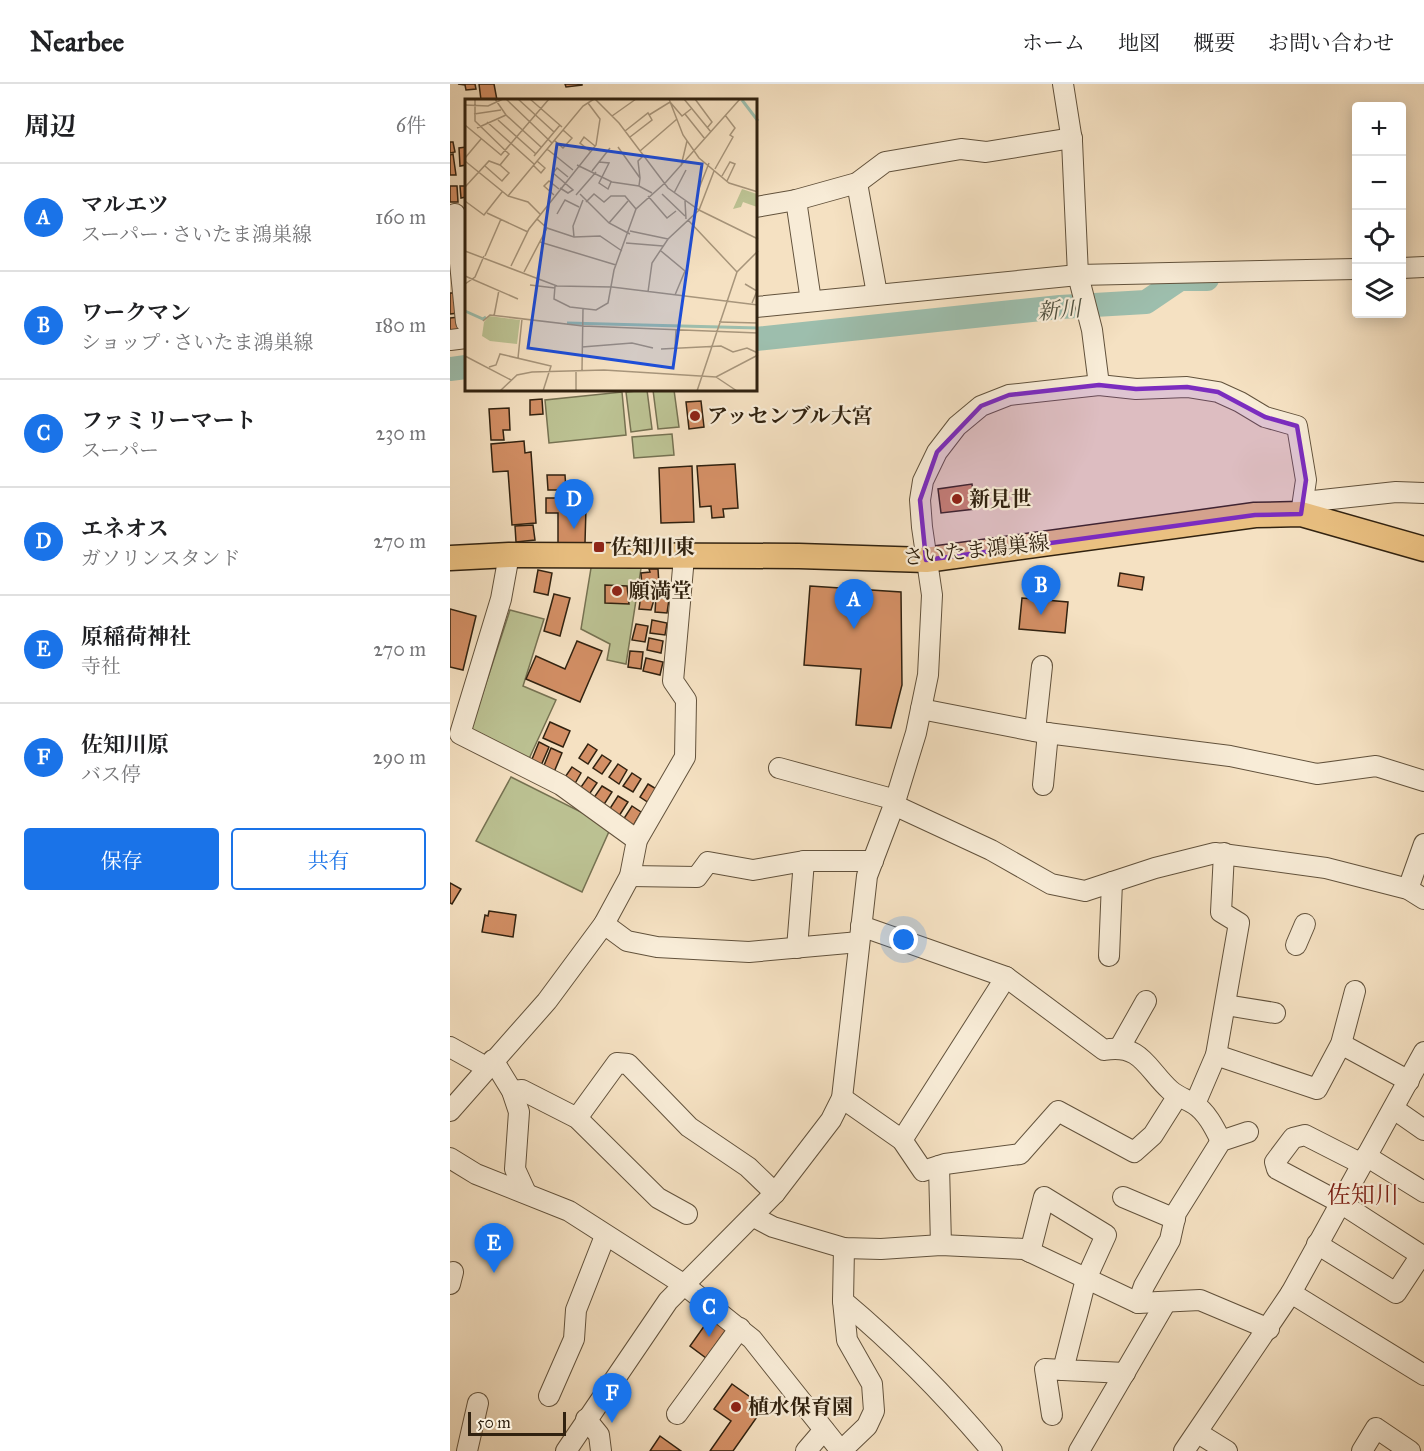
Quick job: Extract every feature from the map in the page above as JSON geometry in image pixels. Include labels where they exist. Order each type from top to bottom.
[{"type":"main road","name":"さいたま鴻巣線","points":[[450,558],[509,555],[926,560],[1303,508],[1424,549]]},
{"type":"street","points":[[1063,84],[1072,138],[1079,277],[1092,330],[1099,385]]},
{"type":"street","points":[[758,207],[796,200],[858,183],[885,162],[961,150],[986,152],[1072,138]]},
{"type":"street","points":[[858,183],[877,294]]},
{"type":"street","points":[[796,200],[811,301]]},
{"type":"street","points":[[457,214],[465,310]]},
{"type":"street","points":[[1406,268],[1424,267]]},
{"type":"street","points":[[758,307],[1079,277],[1352,269]]},
{"type":"street","points":[[450,340],[465,338]]},
{"type":"street","points":[[566,1451],[586,1419],[683,1284],[754,1217],[775,1193],[831,1120],[842,1098],[867,876],[895,803],[921,709],[927,675],[932,595],[920,500],[923,481],[937,452],[957,426],[981,406],[1009,395],[1099,385],[1137,389],[1187,387],[1218,393],[1240,402],[1265,417],[1297,426],[1306,480],[1303,508],[1396,492],[1424,493]]},
{"type":"street","points":[[509,555],[501,599],[460,734],[561,785],[637,840]]},
{"type":"street","points":[[450,1111],[547,1001],[604,924],[630,876],[637,840],[685,757],[686,700],[673,681],[684,557]]},
{"type":"street","points":[[1042,666],[1043,785]]},
{"type":"street","points":[[921,709],[1042,732],[1230,756],[1317,774],[1376,766],[1424,781]]},
{"type":"street","points":[[778,768],[895,803],[991,850],[1051,884],[1085,891],[1155,868],[1224,853],[1326,868],[1416,894],[1424,844]]},
{"type":"street","points":[[842,1098],[902,1140],[923,1171],[939,1166],[1020,1154],[1058,1111],[1134,1152],[1186,1101],[1216,1055],[1239,923],[1221,912],[1224,853]]},
{"type":"street","points":[[630,876],[697,877],[708,862],[753,870],[804,861],[873,861]]},
{"type":"street","points":[[797,948],[804,861]]},
{"type":"street","points":[[1109,956],[1112,882]]},
{"type":"street","points":[[604,924],[627,940],[657,946],[748,951],[797,948],[860,934],[1006,977],[1104,1050],[1120,1047],[1144,1059],[1186,1101],[1211,1122],[1221,1141]]},
{"type":"street","points":[[1296,945],[1305,924]]},
{"type":"street","points":[[902,1140],[1006,977]]},
{"type":"street","points":[[1216,1055],[1317,1089],[1341,1044],[1355,991]]},
{"type":"street","points":[[1120,1047],[1146,1001]]},
{"type":"street","points":[[1226,1005],[1275,1013]]},
{"type":"street","points":[[1341,1044],[1409,1081]]},
{"type":"street","points":[[450,1047],[490,1064],[512,1091],[519,1112],[515,1169],[526,1193]]},
{"type":"street","points":[[1184,1451],[1269,1329],[1291,1293],[1339,1202],[1394,1109],[1424,1052]]},
{"type":"street","points":[[577,1118],[617,1063],[628,1064],[689,1127],[748,1167],[775,1193]]},
{"type":"street","points":[[512,1091],[522,1090],[577,1118],[658,1198],[687,1214]]},
{"type":"street","points":[[1394,1109],[1424,1130]]},
{"type":"street","points":[[1138,1303],[1144,1286],[1170,1240],[1175,1219],[1221,1141],[1248,1132]]},
{"type":"street","points":[[1317,1244],[1396,1293],[1421,1254],[1339,1202],[1276,1169],[1275,1162],[1293,1138],[1305,1135],[1364,1160],[1424,1192]]},
{"type":"street","points":[[450,1158],[476,1174],[569,1212],[683,1284],[752,1339],[841,1451],[867,1426],[874,1411],[872,1384],[847,1340],[843,1301],[844,1248]]},
{"type":"street","points":[[939,1166],[941,1245]]},
{"type":"street","points":[[1030,1252],[1044,1197],[1106,1235],[1086,1279],[1063,1370]]},
{"type":"street","points":[[1123,1197],[1175,1219]]},
{"type":"street","points":[[754,1217],[773,1227],[844,1248],[881,1249],[941,1245],[1024,1249],[1138,1303],[1200,1300],[1269,1329]]},
{"type":"street","points":[[549,1396],[574,1339],[576,1310],[605,1236]]},
{"type":"street","points":[[1291,1293],[1424,1375]]},
{"type":"street","points":[[843,1301],[895,1345],[946,1396],[992,1451]]},
{"type":"street","points":[[1078,1451],[1166,1302]]},
{"type":"street","points":[[677,1414],[740,1329]]},
{"type":"street","points":[[1052,1415],[1045,1369],[1125,1373]]},
{"type":"street","points":[[467,1451],[478,1403]]},
{"type":"street","points":[[586,1419],[599,1435],[601,1451]]},
{"type":"street","points":[[1362,1451],[1376,1428],[1410,1451]]},
{"type":"street","points":[[806,1451],[824,1430]]},
{"type":"street","points":[[1197,1433],[1227,1451]]},
{"type":"highlighted area","points":[[1099,385],[1136,389],[1187,387],[1218,392],[1265,417],[1297,426],[1306,480],[1301,514],[1255,515],[926,560],[920,500],[937,452],[981,406],[1009,395]]},
{"type":"green space","points":[[622,392],[626,435],[549,443],[545,400]]},
{"type":"green space","points":[[626,392],[647,392],[652,429],[631,432]]},
{"type":"green space","points":[[653,392],[674,392],[679,427],[658,429]]},
{"type":"green space","points":[[672,434],[674,455],[634,458],[632,437]]},
{"type":"green space","points":[[592,562],[642,562],[626,664],[607,660],[610,644],[581,629]]},
{"type":"green space","points":[[510,610],[544,619],[523,686],[556,700],[528,761],[470,732]]},
{"type":"green space","points":[[511,777],[611,827],[582,892],[476,841]]},
{"type":"building","points":[[458,84],[475,84],[476,89],[466,90],[465,85]]},
{"type":"building","points":[[479,84],[494,84],[497,99],[481,99]]},
{"type":"building","points":[[565,84],[582,84],[582,85],[566,87]]},
{"type":"building","points":[[450,142],[453,142],[455,152],[450,153]]},
{"type":"building","points":[[465,147],[465,165],[460,166],[459,148]]},
{"type":"building","points":[[453,154],[456,175],[450,175],[450,155]]},
{"type":"building","points":[[450,186],[457,186],[458,202],[450,202]]},
{"type":"building","points":[[460,186],[465,186],[465,197],[461,198]]},
{"type":"building","points":[[450,293],[455,293],[458,313],[450,314]]},
{"type":"building","points":[[459,317],[461,334],[450,335],[450,318]]},
{"type":"building","points":[[542,399],[543,414],[530,415],[530,400]]},
{"type":"building","points":[[701,401],[704,427],[689,429],[686,402]]},
{"type":"building","points":[[509,408],[510,430],[503,430],[504,440],[491,440],[489,409]]},
{"type":"building","points":[[524,441],[525,453],[531,452],[536,523],[512,525],[508,471],[493,472],[491,444]]},
{"type":"building","points":[[735,464],[738,508],[723,509],[724,517],[712,518],[711,506],[700,507],[697,466]]},
{"type":"building","points":[[692,466],[694,522],[661,523],[659,468]]},
{"type":"building","points":[[547,475],[565,475],[566,490],[548,490]]},
{"type":"building","name":"新見世","points":[[972,484],[975,509],[941,513],[938,489]]},
{"type":"building","points":[[563,490],[579,490],[579,507],[586,507],[585,543],[558,543],[558,513],[546,513],[546,498],[562,498]]},
{"type":"building","points":[[533,525],[535,540],[516,542],[515,526]]},
{"type":"building","points":[[649,569],[658,569],[659,585],[642,586],[641,573],[650,572]]},
{"type":"building","points":[[538,570],[552,573],[548,595],[534,592]]},
{"type":"building","points":[[1120,573],[1144,577],[1142,590],[1118,586]]},
{"type":"building","points":[[605,585],[627,586],[629,604],[605,603]]},
{"type":"building","points":[[810,586],[901,592],[902,685],[891,728],[856,725],[861,669],[804,665]]},
{"type":"building","points":[[649,592],[656,593],[651,610],[639,609],[641,595],[649,596]]},
{"type":"building","points":[[554,594],[570,598],[560,636],[544,631]]},
{"type":"building","points":[[656,597],[669,599],[667,613],[655,612]]},
{"type":"building","points":[[1022,598],[1068,602],[1065,633],[1019,629]]},
{"type":"building","points":[[450,609],[476,616],[463,670],[450,667]]},
{"type":"building","points":[[652,620],[667,623],[665,635],[650,633]]},
{"type":"building","points":[[636,624],[648,626],[645,642],[632,640]]},
{"type":"building","points":[[649,638],[663,641],[661,653],[647,650]]},
{"type":"building","points":[[577,641],[602,651],[580,702],[526,679],[536,656],[565,669]]},
{"type":"building","points":[[630,651],[643,652],[641,669],[628,667]]},
{"type":"building","points":[[646,658],[663,662],[660,675],[643,671]]},
{"type":"building","points":[[550,722],[570,731],[563,747],[543,738]]},
{"type":"building","points":[[539,742],[549,747],[540,768],[530,764]]},
{"type":"building","points":[[588,744],[597,750],[588,764],[579,758]]},
{"type":"building","points":[[551,748],[562,753],[554,772],[543,768]]},
{"type":"building","points":[[602,755],[611,761],[602,774],[593,768]]},
{"type":"building","points":[[618,764],[627,770],[619,784],[609,777]]},
{"type":"building","points":[[572,767],[581,773],[573,787],[563,780]]},
{"type":"building","points":[[632,773],[641,779],[633,792],[623,786]]},
{"type":"building","points":[[588,777],[597,783],[588,796],[579,790]]},
{"type":"building","points":[[648,784],[658,790],[649,803],[640,797]]},
{"type":"building","points":[[602,786],[612,792],[603,806],[593,799]]},
{"type":"building","points":[[618,796],[628,802],[619,816],[609,810]]},
{"type":"building","points":[[632,806],[641,812],[633,826],[623,820]]},
{"type":"building","points":[[450,883],[461,889],[452,904],[450,903]]},
{"type":"building","points":[[489,911],[516,915],[513,937],[482,932],[485,915],[488,916]]},
{"type":"building","points":[[712,1315],[728,1327],[706,1358],[690,1346]]},
{"type":"building","points":[[732,1384],[764,1407],[733,1451],[710,1451],[731,1421],[714,1409]]},
{"type":"building","points":[[660,1436],[681,1451],[650,1451]]},
{"type":"waterway","name":"新川","points":[[758,339],[1060,307],[1146,302],[1180,279],[1207,279]]},
{"type":"waterway","name":"新川","points":[[450,369],[465,367]]},
{"type":"place","name":"アッセンブル大宮","points":[[695,416]]},
{"type":"place","name":"新見世","points":[[957,499]]},
{"type":"place","name":"エネオス","points":[[574,529]]},
{"type":"place","name":"佐知川東","points":[[599,547]]},
{"type":"place","name":"願満堂","points":[[617,591]]},
{"type":"place","name":"ワークマン","points":[[1041,615]]},
{"type":"place","name":"マルエツ","points":[[854,629]]},
{"type":"place","name":"原稲荷神社","points":[[494,1273]]},
{"type":"place","name":"ファミリーマート","points":[[709,1337]]},
{"type":"place","name":"植水保育園","points":[[736,1407]]},
{"type":"place","name":"佐知川原","points":[[612,1423]]},
{"type":"district","name":"佐知川","points":[[1363,1195]]}]
